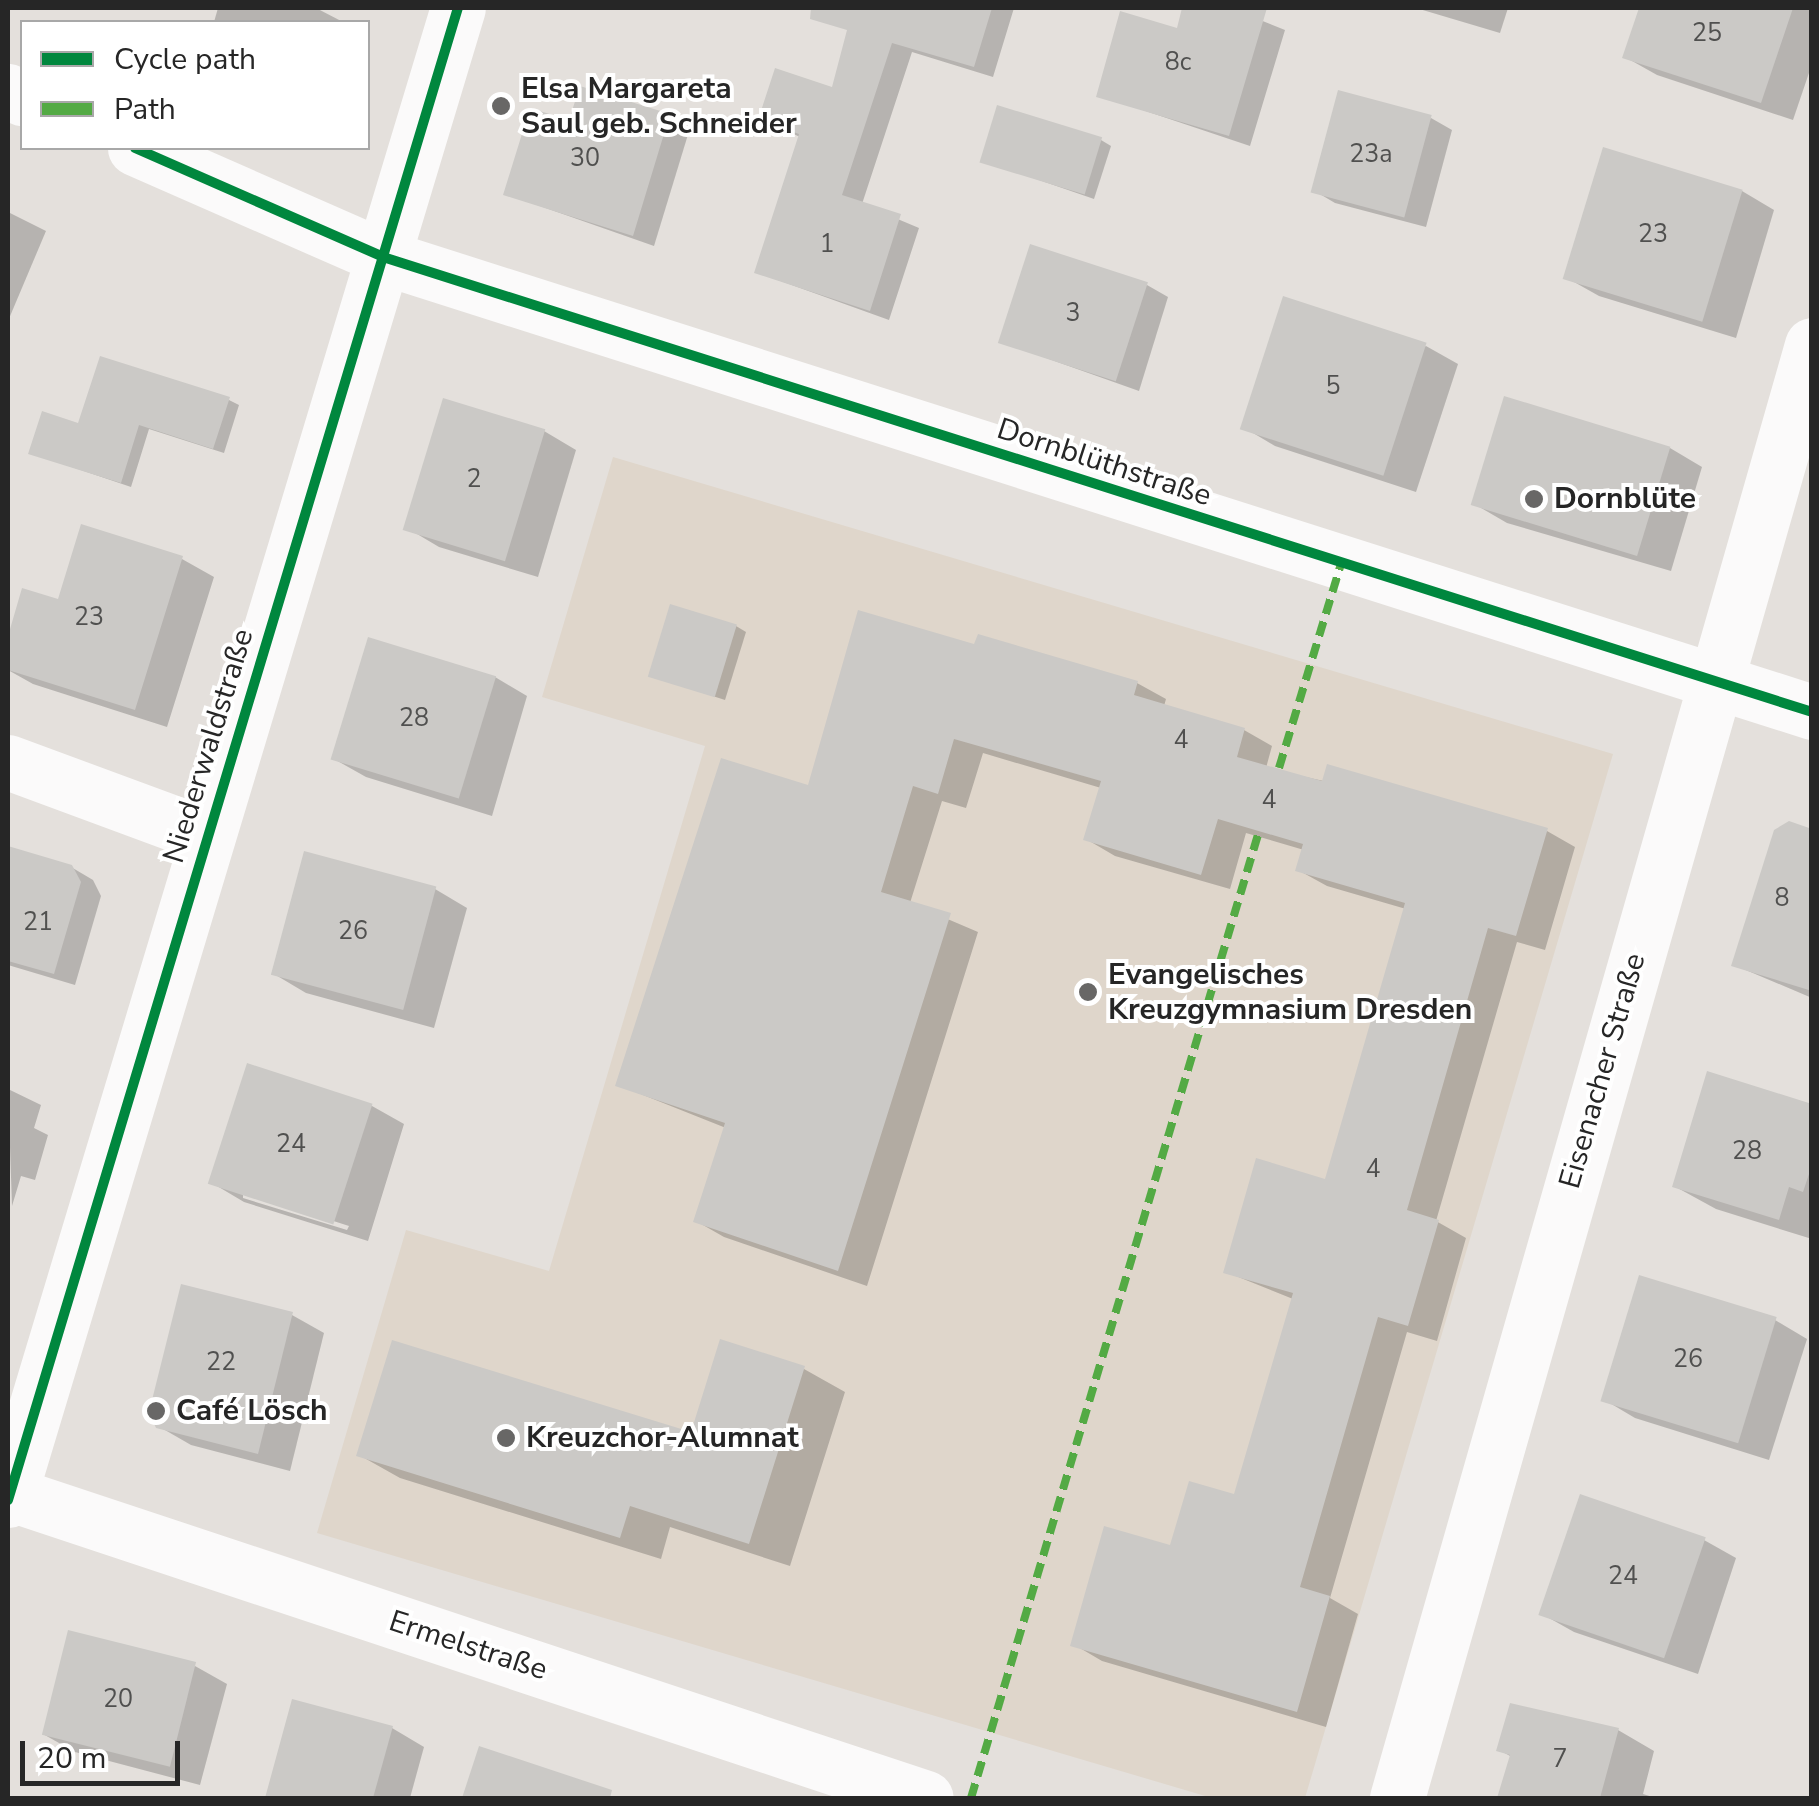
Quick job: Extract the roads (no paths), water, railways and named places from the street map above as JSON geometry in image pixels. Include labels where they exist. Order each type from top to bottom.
[{"type":"street","name":"Niederwaldstraße","points":[[8,1496],[458,8]]},
{"type":"street","name":"Dornblüthstraße","points":[[140,150],[383,257],[1812,712]]},
{"type":"street","name":"Eisenacher Straße","points":[[1397,1798],[1812,344]]},
{"type":"street","points":[[8,762],[208,836]]},
{"type":"street","name":"Ermelstraße","points":[[8,1496],[926,1798]]},
{"type":"place","name":"Elsa Margareta Saul geb. Schneider","points":[[501,106]]},
{"type":"place","name":"Dornblüte","points":[[1534,499]]},
{"type":"place","name":"Evangelisches Kreuzgymnasium Dresden","points":[[1088,992]]},
{"type":"place","name":"Café Lösch","points":[[156,1411]]},
{"type":"place","name":"Kreuzchor-Alumnat","points":[[506,1438]]}]
